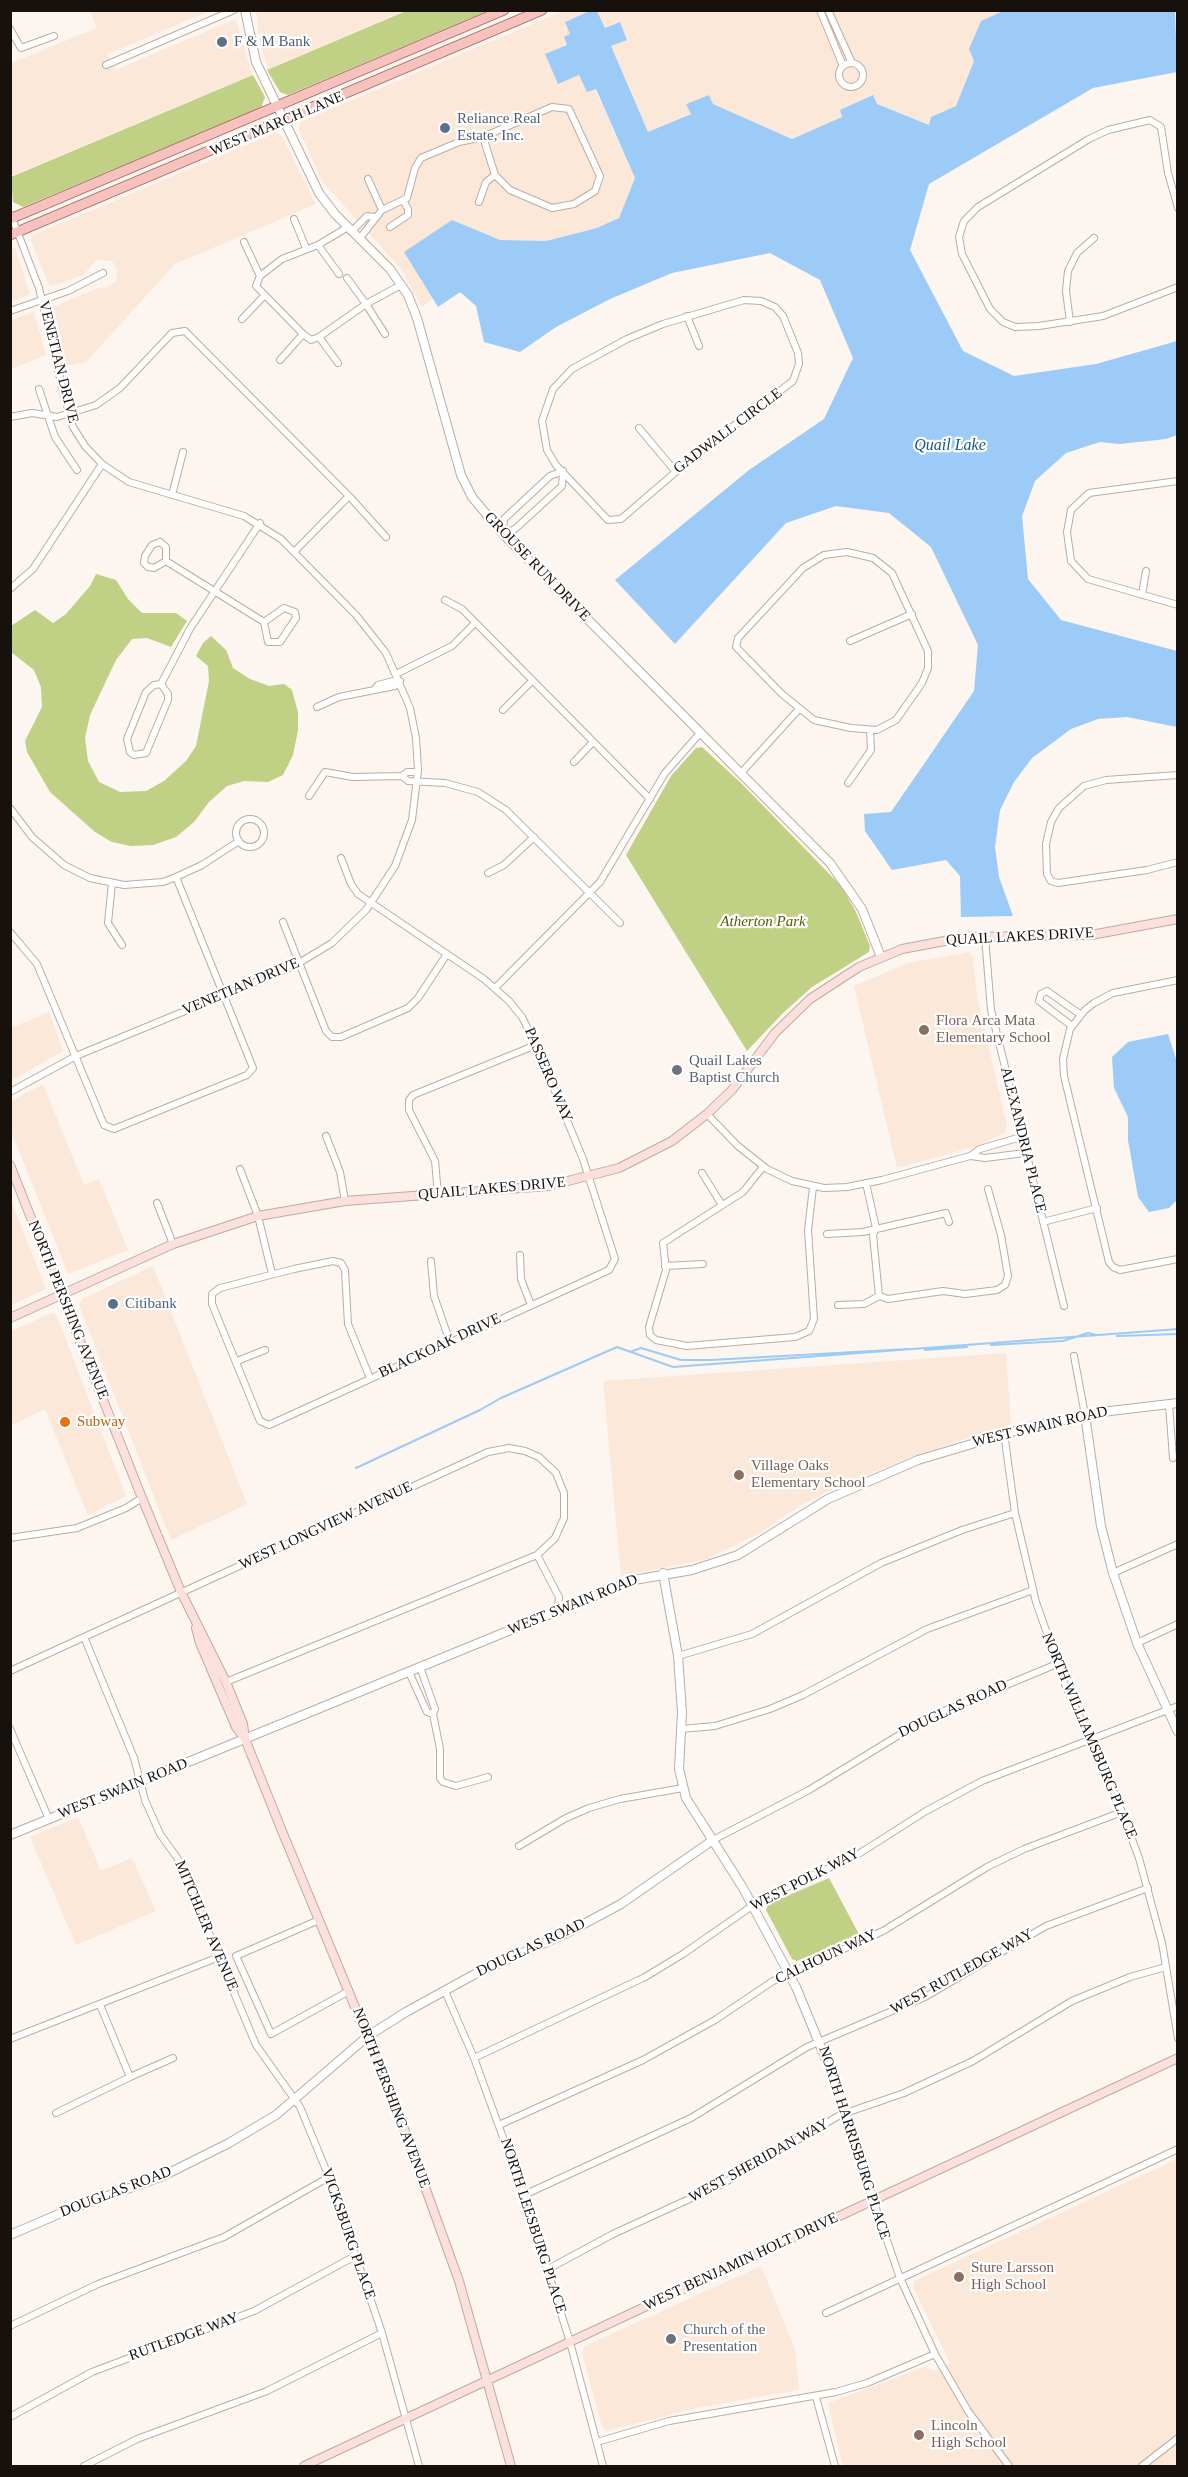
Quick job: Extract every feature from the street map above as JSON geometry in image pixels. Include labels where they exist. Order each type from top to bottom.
[{"type":"main road","name":"WEST MARCH LANE","points":[[11,217],[279,107],[504,10]]},
{"type":"main road","name":"WEST MARCH LANE","points":[[14,233],[285,121],[542,10]]},
{"type":"main road","name":"QUAIL LAKES DRIVE","points":[[10,1318],[173,1244],[258,1216],[345,1201],[542,1186],[590,1178],[653,1152],[707,1114],[732,1090],[775,1033],[810,999],[835,981],[881,957],[926,943],[985,937],[1091,935],[1178,919]]},
{"type":"main road","name":"NORTH PERSHING AVENUE","points":[[10,1165],[181,1592],[226,1682],[243,1724],[245,1739]]},
{"type":"main road","name":"NORTH PERSHING AVENUE","points":[[194,1620],[200,1643],[236,1727],[245,1739],[368,2036],[429,2193],[489,2381],[511,2466]]},
{"type":"main road","name":"WEST BENJAMIN HOLT DRIVE","points":[[304,2466],[1178,2058]]},
{"type":"street","points":[[106,65],[234,10]]},
{"type":"street","name":"GROUSE RUN DRIVE","points":[[245,10],[256,62],[320,195],[350,229],[390,268],[417,318],[463,477],[480,508],[503,534],[741,772],[840,876],[862,909],[881,957]]},
{"type":"street","points":[[820,10],[843,66]]},
{"type":"street","points":[[828,10],[852,63],[861,68],[863,76],[854,87],[846,86],[840,80],[839,72],[843,66],[852,63]]},
{"type":"street","points":[[10,29],[21,48],[54,36]]},
{"type":"street","points":[[360,238],[374,224],[375,217],[382,210],[403,200],[411,188],[415,168],[421,158],[459,142],[483,136],[552,107],[569,109],[601,180],[595,191],[560,209],[552,208],[510,190],[495,175],[483,136]]},
{"type":"street","points":[[1178,208],[1168,173],[1161,127],[1150,120],[1108,130],[1089,139],[968,216],[962,227],[960,248],[996,317],[1009,325],[1023,328],[1103,316],[1178,287]]},
{"type":"street","points":[[479,202],[486,182],[495,175]]},
{"type":"street","points":[[368,179],[382,210]]},
{"type":"street","points":[[390,227],[408,215],[408,209],[403,200]]},
{"type":"street","points":[[375,217],[367,216],[350,229],[273,265],[260,276],[256,286],[311,340],[320,337],[366,304],[401,285]]},
{"type":"street","name":"VENETIAN DRIVE","points":[[10,1092],[76,1056],[299,963],[332,943],[386,884],[406,840],[412,820],[418,772],[413,723],[396,674],[372,633],[294,552],[260,523],[225,509],[129,482],[102,464],[79,438],[69,414],[42,299],[14,233],[11,217]]},
{"type":"street","points":[[294,219],[306,248]]},
{"type":"street","points":[[1070,322],[1066,291],[1068,271],[1077,253],[1094,238]]},
{"type":"street","points":[[244,242],[260,276]]},
{"type":"street","points":[[318,245],[339,274]]},
{"type":"street","points":[[10,311],[83,285],[103,273]]},
{"type":"street","points":[[347,278],[385,334]]},
{"type":"street","points":[[242,319],[264,296]]},
{"type":"street","name":"GADWALL CIRCLE","points":[[744,300],[761,301],[775,307],[783,316],[799,358],[797,372],[789,385],[721,434],[621,519],[613,521],[604,517],[563,471],[550,457],[542,429],[546,404],[557,382],[572,369],[645,330],[744,300]]},
{"type":"street","points":[[687,316],[699,346]]},
{"type":"street","points":[[10,417],[32,413],[69,414],[96,405],[112,394],[172,333],[185,332],[349,496],[386,537]]},
{"type":"street","points":[[279,360],[303,334]]},
{"type":"street","points":[[320,337],[338,363]]},
{"type":"street","points":[[39,389],[62,451],[77,470]]},
{"type":"street","points":[[639,428],[675,471]]},
{"type":"street","points":[[172,495],[183,452]]},
{"type":"street","points":[[10,589],[33,568],[102,464]]},
{"type":"street","points":[[563,471],[562,486],[515,529],[503,534],[504,519],[550,476],[563,471]]},
{"type":"street","points":[[1178,480],[1089,493],[1075,505],[1068,518],[1069,556],[1079,573],[1093,582],[1178,605]]},
{"type":"street","points":[[294,552],[349,496]]},
{"type":"street","points":[[161,684],[191,627],[260,523]]},
{"type":"street","points":[[160,542],[166,547],[166,561],[151,568],[146,566],[144,560],[152,545],[160,542]]},
{"type":"street","points":[[847,552],[866,555],[880,562],[891,573],[912,614],[928,651],[926,674],[896,720],[886,727],[870,730],[820,723],[799,709],[739,652],[736,641],[803,568],[817,558],[832,553],[847,552]]},
{"type":"street","points":[[166,561],[264,621]]},
{"type":"street","points":[[1142,595],[1146,571]]},
{"type":"street","points":[[445,600],[462,609],[650,799]]},
{"type":"street","points":[[284,608],[295,612],[296,618],[291,627],[280,642],[274,644],[268,642],[265,636],[264,621],[284,608]]},
{"type":"street","points":[[850,641],[912,614]]},
{"type":"street","points":[[396,674],[452,646],[475,623]]},
{"type":"street","points":[[502,710],[532,681]]},
{"type":"street","points":[[317,707],[339,698],[375,689],[378,685],[398,682]]},
{"type":"street","points":[[161,684],[168,694],[168,700],[146,753],[134,755],[130,752],[127,739],[146,692],[154,685],[161,684]]},
{"type":"street","points":[[741,772],[799,709]]},
{"type":"street","points":[[848,783],[871,750],[870,730]]},
{"type":"street","points":[[495,988],[590,893],[613,865],[673,761],[701,732]]},
{"type":"street","points":[[574,762],[593,742]]},
{"type":"street","points":[[309,796],[325,772],[353,777],[402,777],[417,782],[459,786],[478,792],[507,810],[620,922]]},
{"type":"street","points":[[402,777],[407,772],[418,772]]},
{"type":"street","points":[[1178,775],[1106,780],[1084,786],[1059,808],[1051,822],[1046,844],[1047,874],[1051,881],[1058,884],[1147,870],[1178,862]]},
{"type":"street","points":[[11,808],[39,844],[64,865],[90,878],[112,883],[142,885],[176,877],[202,865],[238,841]]},
{"type":"street","points":[[252,819],[260,824],[264,832],[258,844],[250,847],[238,841],[236,832],[239,824],[252,819]]},
{"type":"street","points":[[488,873],[504,865],[534,837]]},
{"type":"street","name":"PASSERO WAY","points":[[341,858],[354,890],[495,988],[522,1017],[537,1045],[590,1178],[615,1259],[614,1265]]},
{"type":"street","points":[[10,932],[37,964],[104,1125],[111,1130],[247,1076],[252,1070],[253,1064],[176,877]]},
{"type":"street","points":[[112,883],[108,923],[122,945]]},
{"type":"street","points":[[283,922],[326,1031],[337,1038],[408,1008],[418,998],[447,954]]},
{"type":"street","name":"ALEXANDRIA PLACE","points":[[985,937],[991,1010],[1064,1306]]},
{"type":"street","points":[[1178,980],[1113,993],[1094,1003],[1072,1026],[1064,1051],[1064,1076],[1109,1262],[1120,1270],[1178,1259]]},
{"type":"street","points":[[1072,1026],[1039,1001],[1041,994],[1047,991],[1081,1015]]},
{"type":"street","points":[[438,1194],[435,1161],[409,1110],[409,1100],[413,1095],[537,1045]]},
{"type":"street","points":[[707,1114],[738,1146],[763,1167],[783,1178],[813,1187],[840,1188],[866,1184],[970,1156],[980,1149],[1021,1137]]},
{"type":"street","points":[[326,1136],[340,1172],[345,1201]]},
{"type":"street","points":[[970,1156],[985,1158],[1026,1154]]},
{"type":"street","points":[[763,1167],[743,1192],[663,1244],[665,1266],[649,1327],[650,1335],[656,1340],[687,1346],[802,1334],[809,1331],[814,1319],[808,1230],[813,1187]]},
{"type":"street","points":[[240,1169],[258,1216],[272,1274]]},
{"type":"street","points":[[702,1173],[722,1205]]},
{"type":"street","points":[[866,1184],[876,1228],[873,1235],[879,1296]]},
{"type":"street","points":[[838,1305],[864,1304],[879,1296],[897,1299],[943,1291],[965,1294],[997,1290],[1005,1285],[1007,1269],[988,1189]]},
{"type":"street","points":[[157,1203],[173,1244]]},
{"type":"street","points":[[1043,1221],[1097,1208]]},
{"type":"street","points":[[827,1234],[863,1232],[946,1213],[949,1222]]},
{"type":"street","points":[[520,1255],[521,1279],[531,1305]]},
{"type":"street","points":[[265,1350],[237,1361],[212,1304],[212,1294],[217,1289],[272,1274],[333,1261],[341,1263],[345,1270],[348,1324],[370,1378]]},
{"type":"street","points":[[431,1261],[434,1296],[450,1342]]},
{"type":"street","points":[[665,1266],[703,1264]]},
{"type":"street","name":"BLACKOAK DRIVE","points":[[237,1361],[260,1421],[266,1425],[274,1423],[609,1270],[614,1265]]},
{"type":"street","points":[[1074,1356],[1096,1497],[1113,1573],[1137,1643],[1178,1732]]},
{"type":"street","points":[[1173,1403],[1173,1458]]},
{"type":"street","name":"WEST SWAIN ROAD","points":[[10,1835],[634,1580],[663,1573],[692,1570],[738,1555],[804,1512],[854,1486],[918,1460],[1004,1433],[1085,1415],[1173,1403]]},
{"type":"street","name":"NORTH WILLIAMSBURG PLACE","points":[[1004,1433],[1015,1513],[1033,1590],[1057,1664],[1122,1812],[1148,1888],[1166,1966],[1178,2038]]},
{"type":"street","name":"WEST LONGVIEW AVENUE","points":[[10,1671],[501,1448],[525,1451],[539,1457],[553,1470],[562,1486],[566,1503],[561,1529],[547,1548],[537,1555]]},
{"type":"street","points":[[10,1538],[77,1528],[126,1508],[142,1498]]},
{"type":"street","points":[[678,1656],[752,1634],[881,1563],[962,1530],[1015,1513]]},
{"type":"street","points":[[1113,1573],[1178,1544]]},
{"type":"street","points":[[226,1682],[537,1555],[559,1597],[558,1605],[552,1613]]},
{"type":"street","name":"NORTH HARRISBURG PLACE","points":[[663,1573],[678,1656],[681,1729],[679,1768],[686,1798],[753,1905],[789,1973],[820,2041],[847,2113],[873,2200],[900,2278],[935,2354],[968,2411],[1009,2466]]},
{"type":"street","points":[[681,1729],[715,1726],[770,1709],[810,1691],[927,1629],[1033,1590]]},
{"type":"street","points":[[1137,1643],[1178,1624]]},
{"type":"street","name":"MITCHLER AVENUE","points":[[84,1637],[134,1758],[140,1782],[160,1834],[178,1858],[244,2017]]},
{"type":"street","name":"DOUGLAS ROAD","points":[[10,2235],[68,2210],[184,2166],[258,2127],[296,2099],[368,2036],[445,1990],[621,1904],[713,1840],[809,1790],[927,1718],[1057,1664]]},
{"type":"street","points":[[420,1667],[434,1706],[432,1714],[438,1733],[440,1778],[443,1782],[456,1786],[488,1778]]},
{"type":"street","points":[[409,1672],[427,1712],[432,1714]]},
{"type":"street","name":"WEST POLK WAY","points":[[474,2058],[645,1977],[683,1954],[753,1905],[857,1855],[926,1811],[982,1781],[1178,1706]]},
{"type":"street","points":[[10,1729],[49,1819]]},
{"type":"street","points":[[519,1846],[589,1808],[620,1799],[683,1788]]},
{"type":"street","name":"CALHOUN WAY","points":[[499,2125],[643,2060],[715,2020],[789,1973],[883,1931],[987,1867],[1024,1848],[1122,1812]]},
{"type":"street","name":"WEST RUTLEDGE WAY","points":[[524,2195],[691,2118],[820,2041],[925,1997],[1046,1926],[1148,1888]]},
{"type":"street","points":[[319,1920],[236,1956],[271,2034],[349,1990]]},
{"type":"street","points":[[10,2039],[219,1957]]},
{"type":"street","name":"WEST SHERIDAN WAY","points":[[548,2269],[613,2234],[722,2184],[847,2113],[937,2079],[992,2050],[1053,2011],[1101,1988],[1166,1966]]},
{"type":"street","name":"NORTH LEESBURG PLACE","points":[[445,1990],[474,2058],[524,2195],[570,2342],[603,2466]]},
{"type":"street","points":[[100,2005],[130,2077]]},
{"type":"street","name":"VICKSBURG PLACE","points":[[244,2017],[259,2051],[296,2099],[329,2177],[382,2333],[418,2466]]},
{"type":"street","points":[[56,2114],[173,2058]]},
{"type":"street","points":[[826,2313],[1178,2149]]},
{"type":"street","points":[[10,2326],[98,2284],[224,2237],[329,2177]]},
{"type":"street","name":"RUTLEDGE WAY","points":[[10,2417],[92,2373],[254,2311],[357,2255]]},
{"type":"street","points":[[84,2466],[137,2439],[267,2391],[382,2333]]},
{"type":"street","points":[[597,2442],[688,2417],[816,2397],[867,2383],[935,2354]]},
{"type":"street","points":[[816,2397],[835,2466]]},
{"type":"street","points":[[1142,2466],[1178,2438]]},
{"type":"shaded area","points":[[256,10],[404,11],[268,69],[260,43]]},
{"type":"shaded area","points":[[90,11],[210,11],[108,54],[115,70],[236,19],[252,75],[11,176],[11,63],[97,28]]},
{"type":"shaded area","points":[[563,11],[592,11],[565,22],[571,34],[567,45],[545,54],[579,75],[595,89],[635,178],[619,218],[597,228],[546,241],[500,240],[452,220],[405,252],[433,299],[422,307],[401,269],[321,180],[299,129],[300,122]]},
{"type":"shaded area","points":[[597,11],[1003,11],[981,21],[974,61],[956,106],[931,117],[929,125],[877,104],[840,110],[842,117],[792,139],[713,104],[709,95],[686,103],[691,113],[648,133],[611,46],[627,39],[620,22],[605,28]]},
{"type":"shaded area","points":[[275,133],[282,136],[316,204],[175,264],[86,362],[67,366],[54,307],[97,288],[108,287],[116,281],[117,269],[112,261],[97,260],[83,275],[50,287],[31,241],[33,235]]},
{"type":"shaded area","points":[[11,246],[15,248],[30,294],[11,302]]},
{"type":"shaded area","points":[[34,312],[46,355],[11,369],[11,320]]},
{"type":"shaded area","name":"Flora Arca Mata Elementary School","points":[[969,952],[975,958],[973,961],[978,1000],[1007,1126],[1004,1133],[977,1146],[897,1168],[854,986],[908,963]]},
{"type":"shaded area","points":[[49,1012],[63,1051],[11,1081],[11,1028]]},
{"type":"shaded area","points":[[43,1084],[84,1185],[99,1179],[128,1250],[68,1274],[11,1131],[11,1101]]},
{"type":"shaded area","points":[[11,1200],[46,1289],[10,1305]]},
{"type":"shaded area","points":[[153,1266],[247,1504],[171,1540],[79,1305],[82,1299]]},
{"type":"shaded area","points":[[52,1313],[57,1316],[126,1496],[88,1515],[45,1409],[11,1425],[11,1331]]},
{"type":"shaded area","name":"Village Oaks Elementary School","points":[[1006,1353],[1011,1424],[908,1458],[827,1492],[798,1507],[758,1534],[707,1559],[621,1576],[603,1381]]},
{"type":"shaded area","points":[[78,1817],[101,1871],[132,1858],[156,1911],[76,1945],[30,1837]]},
{"type":"shaded area","points":[[1177,2159],[1177,2466],[843,2466],[828,2403],[924,2367],[934,2371],[950,2363],[913,2287],[914,2281]]},
{"type":"shaded area","points":[[761,2266],[795,2349],[799,2390],[696,2408],[607,2431],[602,2427],[582,2353],[585,2346]]},
{"type":"green space","points":[[406,11],[488,11],[288,95],[280,92],[267,70]]},
{"type":"green space","points":[[253,75],[265,97],[261,108],[23,207],[13,202],[11,177]]},
{"type":"green space","points":[[96,574],[116,580],[128,599],[142,613],[176,613],[187,621],[171,647],[147,638],[132,639],[116,660],[90,715],[85,738],[88,761],[99,782],[120,792],[146,791],[164,781],[186,761],[196,746],[209,681],[208,666],[196,656],[203,643],[211,636],[226,650],[233,668],[250,679],[269,686],[284,684],[292,690],[298,712],[298,730],[293,755],[283,775],[268,782],[244,781],[227,786],[209,802],[194,822],[176,837],[153,845],[131,846],[112,842],[95,832],[50,792],[27,752],[25,741],[42,707],[41,687],[34,670],[11,652],[11,626],[35,610],[53,623],[66,614],[90,586]]},
{"type":"green space","name":"Atherton Park","points":[[702,747],[742,784],[841,886],[856,912],[870,946],[869,952],[812,987],[783,1013],[747,1051],[626,855],[671,776],[696,748]]},
{"type":"green space","points":[[829,1878],[860,1936],[797,1961],[792,1959],[766,1910],[768,1904]]},
{"type":"water","name":"Quail Lake","points":[[592,10],[597,11],[605,28],[620,22],[627,40],[611,46],[648,132],[691,114],[686,104],[709,95],[713,104],[792,139],[842,117],[840,110],[873,95],[877,104],[929,125],[931,117],[956,106],[974,61],[969,49],[981,21],[1003,11],[1175,11],[1177,72],[1093,88],[929,184],[910,250],[963,351],[1014,376],[1096,364],[1177,341],[1177,435],[1166,439],[1120,444],[1100,442],[1066,453],[1035,481],[1022,516],[1028,579],[1061,620],[1177,651],[1177,727],[1127,717],[1098,719],[1071,729],[1032,758],[1014,782],[1000,810],[995,847],[999,877],[1013,916],[961,917],[960,876],[946,860],[892,870],[865,831],[864,814],[891,812],[974,691],[978,645],[931,547],[889,513],[836,506],[786,523],[675,644],[615,580],[749,470],[824,419],[853,358],[820,280],[770,253],[672,273],[610,299],[556,327],[520,352],[484,342],[476,306],[460,292],[438,307],[404,252],[452,220],[500,240],[546,241],[597,228],[619,218],[635,178],[596,89],[587,92],[579,75],[558,84],[545,54],[567,45],[564,37],[570,34],[565,22]]},
{"type":"water","points":[[1168,1034],[1177,1062],[1177,1200],[1169,1208],[1149,1212],[1138,1197],[1128,1140],[1128,1117],[1114,1088],[1112,1057],[1128,1042]]},
{"type":"waterway","points":[[356,1468],[501,1398],[617,1347],[673,1367],[1178,1329]]},
{"type":"waterway","points":[[991,1345],[1063,1341],[1088,1333],[1097,1335]]},
{"type":"waterway","points":[[1117,1336],[1178,1334]]},
{"type":"waterway","points":[[925,1350],[967,1347]]},
{"type":"waterway","points":[[630,1352],[641,1348],[681,1360],[711,1360],[908,1349]]},
{"type":"place","name":"F & M Bank","points":[[222,42]]},
{"type":"place","name":"Reliance Real Estate, Inc.","points":[[445,128]]},
{"type":"place","name":"Flora Arca Mata Elementary School","points":[[924,1030]]},
{"type":"place","name":"Quail Lakes Baptist Church","points":[[677,1070]]},
{"type":"place","name":"Citibank","points":[[113,1304]]},
{"type":"place","name":"Subway","points":[[65,1422]]},
{"type":"place","name":"Village Oaks Elementary School","points":[[739,1475]]},
{"type":"place","name":"Sture Larsson High School","points":[[959,2277]]},
{"type":"place","name":"Church of the Presentation","points":[[671,2339]]},
{"type":"place","name":"Lincoln High School","points":[[919,2435]]}]
